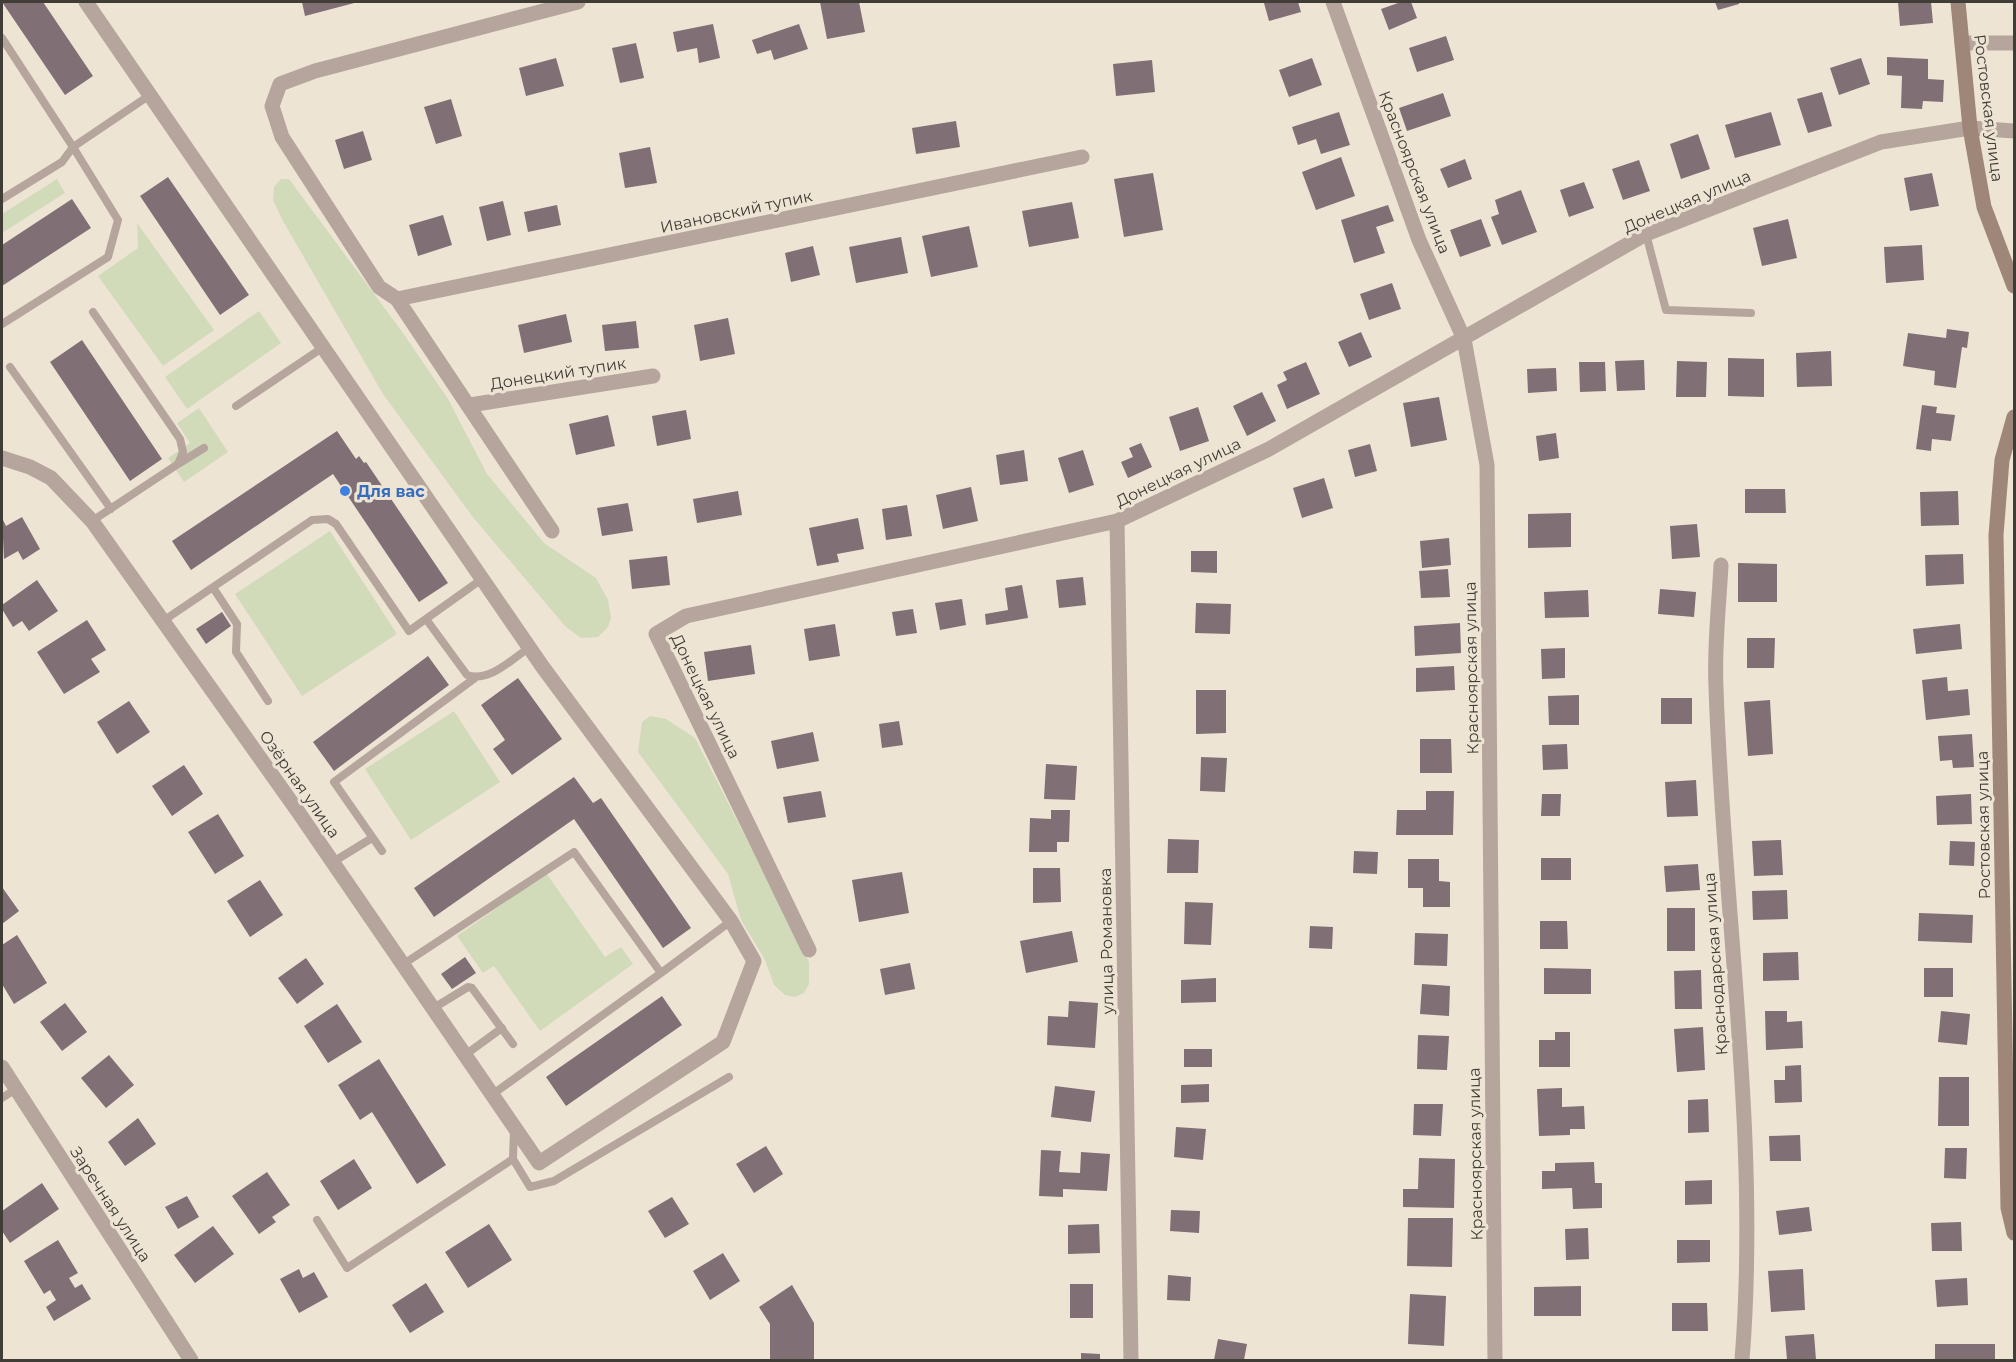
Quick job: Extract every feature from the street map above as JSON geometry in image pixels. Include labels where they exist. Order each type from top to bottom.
[{"type":"street","points":[[86,2],[530,647],[731,921]]},
{"type":"street","points":[[552,531],[398,299],[379,287],[282,137],[272,106],[280,84],[315,71],[578,2]]},
{"type":"street","name":"Красноярская улица","points":[[1333,2],[1419,240],[1464,339],[1487,465],[1496,1360]]},
{"type":"street","name":"Ростовская улица","points":[[1958,2],[1970,128],[1984,207],[2014,286]]},
{"type":"street","points":[[1962,43],[2014,43]]},
{"type":"street","name":"Донецкая улица","points":[[809,950],[656,634],[686,616],[1117,521],[1269,449],[1646,234],[1881,142],[1970,128],[2014,131]]},
{"type":"street","name":"Ивановский тупик","points":[[398,299],[1082,157]]},
{"type":"street","name":"Донецкий тупик","points":[[470,405],[652,376]]},
{"type":"street","name":"Ростовская улица","points":[[2014,417],[2002,460],[1996,534],[2008,1208],[2014,1233]]},
{"type":"street","name":"Озёрная улица","points":[[2,458],[30,466],[51,478],[92,521],[333,862],[401,966],[493,1094],[539,1163],[723,1042],[754,961],[731,921]]},
{"type":"street","name":"улица Романовка","points":[[1117,521],[1131,1360]]},
{"type":"street","name":"Краснодарская улица","points":[[1721,565],[1715,685],[1746,1162],[1747,1297],[1742,1360]]},
{"type":"street","name":"Заречная улица","points":[[2,1067],[190,1360]]},
{"type":"lane","points":[[2,38],[74,147],[118,220],[108,257],[2,324]]},
{"type":"lane","points":[[2,199],[62,162],[74,147],[150,95]]},
{"type":"lane","points":[[1646,234],[1666,310],[1751,313]]},
{"type":"lane","points":[[93,312],[180,439],[183,452],[178,464]]},
{"type":"lane","points":[[236,406],[322,348]]},
{"type":"lane","points":[[10,367],[111,509]]},
{"type":"lane","points":[[92,521],[204,448]]},
{"type":"lane","points":[[163,621],[214,589],[312,519],[320,518],[336,524],[409,631],[483,579]]},
{"type":"lane","points":[[214,589],[237,624],[236,652],[268,701]]},
{"type":"lane","points":[[426,619],[467,675],[475,678],[486,677],[530,647]]},
{"type":"lane","points":[[382,851],[334,782],[475,678]]},
{"type":"lane","points":[[333,862],[372,838]]},
{"type":"lane","points":[[401,966],[574,852],[661,973]]},
{"type":"lane","points":[[493,1094],[731,921]]},
{"type":"lane","points":[[432,1009],[468,987],[472,988],[513,1044]]},
{"type":"lane","points":[[465,1055],[502,1028]]},
{"type":"lane","points":[[514,1127],[513,1159],[530,1187],[554,1181],[729,1077]]},
{"type":"lane","points":[[2,1098],[16,1089]]},
{"type":"lane","points":[[317,1220],[347,1268],[513,1159]]},
{"type":"green space","points":[[57,179],[65,193],[2,233],[2,214]]},
{"type":"green space","points":[[281,179],[289,179],[403,333],[448,399],[487,474],[544,543],[596,578],[608,600],[611,618],[608,627],[598,637],[581,638],[565,626],[472,516],[383,394],[273,200],[274,187]]},
{"type":"green space","points":[[137,223],[214,330],[163,366],[98,276],[138,248]]},
{"type":"green space","points":[[259,311],[281,343],[187,409],[165,377]]},
{"type":"green space","points":[[199,408],[228,452],[184,482],[168,458],[190,443],[177,423]]},
{"type":"green space","points":[[330,531],[397,634],[302,696],[235,594]]},
{"type":"green space","points":[[454,711],[500,782],[411,840],[365,769]]},
{"type":"green space","points":[[650,716],[666,719],[695,738],[809,962],[809,984],[804,993],[795,997],[785,995],[774,985],[765,960],[741,920],[728,874],[638,752],[642,722]]},
{"type":"green space","points":[[546,873],[605,957],[621,947],[633,964],[540,1031],[494,966],[483,973],[457,936]]},
{"type":"building","points":[[2,2],[43,2],[93,76],[65,95]]},
{"type":"building","points":[[302,2],[358,2],[305,16]]},
{"type":"building","points":[[820,2],[859,2],[865,32],[827,39]]},
{"type":"building","points":[[1298,2],[1301,12],[1269,21],[1264,3]]},
{"type":"building","points":[[1401,2],[1411,2],[1417,18],[1389,30],[1381,9]]},
{"type":"building","points":[[1715,2],[1739,2],[1739,4],[1718,10]]},
{"type":"building","points":[[1898,2],[1931,2],[1933,23],[1900,26]]},
{"type":"building","points":[[713,24],[720,58],[699,63],[697,48],[677,52],[673,32]]},
{"type":"building","points":[[799,24],[808,49],[774,60],[771,50],[757,54],[752,40]]},
{"type":"building","points":[[1446,36],[1454,60],[1417,72],[1409,48]]},
{"type":"building","points":[[636,43],[644,78],[620,83],[612,48]]},
{"type":"building","points":[[1887,57],[1928,59],[1928,79],[1944,80],[1943,102],[1923,101],[1922,109],[1901,108],[1902,76],[1887,75]]},
{"type":"building","points":[[556,58],[564,86],[526,96],[519,68]]},
{"type":"building","points":[[1312,58],[1322,85],[1289,97],[1279,70]]},
{"type":"building","points":[[1861,58],[1870,84],[1839,95],[1830,68]]},
{"type":"building","points":[[1152,60],[1155,92],[1116,96],[1113,64]]},
{"type":"building","points":[[1822,92],[1832,126],[1808,133],[1797,99]]},
{"type":"building","points":[[1443,93],[1451,116],[1407,131],[1399,108]]},
{"type":"building","points":[[451,99],[462,136],[436,144],[424,107]]},
{"type":"building","points":[[1339,112],[1350,145],[1321,154],[1316,139],[1298,145],[1292,127]]},
{"type":"building","points":[[1771,112],[1781,145],[1735,158],[1725,125]]},
{"type":"building","points":[[956,121],[960,147],[916,154],[912,128]]},
{"type":"building","points":[[363,131],[372,160],[344,169],[335,140]]},
{"type":"building","points":[[1698,134],[1710,169],[1681,179],[1670,144]]},
{"type":"building","points":[[650,147],[657,183],[625,188],[619,153]]},
{"type":"building","points":[[1341,157],[1355,196],[1316,210],[1302,172]]},
{"type":"building","points":[[1465,159],[1472,179],[1448,188],[1440,169]]},
{"type":"building","points":[[1639,160],[1650,191],[1623,200],[1612,169]]},
{"type":"building","points":[[1153,173],[1163,230],[1124,237],[1114,179]]},
{"type":"building","points":[[1932,173],[1939,206],[1910,211],[1904,178]]},
{"type":"building","points":[[168,177],[249,295],[220,315],[140,196]]},
{"type":"building","points":[[1584,182],[1594,208],[1569,217],[1560,190]]},
{"type":"building","points":[[1521,190],[1537,232],[1502,245],[1491,217],[1499,214],[1495,200]]},
{"type":"building","points":[[72,199],[91,228],[2,286],[2,245]]},
{"type":"building","points":[[503,201],[511,235],[487,241],[479,207]]},
{"type":"building","points":[[1072,202],[1079,238],[1029,247],[1022,211]]},
{"type":"building","points":[[557,205],[561,225],[528,232],[524,212]]},
{"type":"building","points":[[1388,205],[1394,221],[1376,227],[1385,253],[1354,263],[1341,220]]},
{"type":"building","points":[[443,215],[452,245],[418,256],[409,225]]},
{"type":"building","points":[[1481,219],[1491,246],[1460,257],[1450,230]]},
{"type":"building","points":[[1788,219],[1797,258],[1762,266],[1753,228]]},
{"type":"building","points":[[969,226],[978,267],[931,277],[922,236]]},
{"type":"building","points":[[901,237],[908,273],[856,283],[849,247]]},
{"type":"building","points":[[1922,245],[1924,280],[1886,283],[1884,247]]},
{"type":"building","points":[[813,246],[820,275],[791,282],[785,253]]},
{"type":"building","points":[[1392,283],[1401,309],[1369,320],[1360,294]]},
{"type":"building","points":[[566,314],[572,342],[524,353],[518,325]]},
{"type":"building","points":[[728,318],[735,354],[700,361],[694,325]]},
{"type":"building","points":[[636,321],[639,348],[605,351],[602,325]]},
{"type":"building","points":[[1947,329],[1969,332],[1967,348],[1962,347],[1956,388],[1934,385],[1935,371],[1903,366],[1908,333],[1946,338]]},
{"type":"building","points":[[1361,332],[1372,357],[1349,367],[1338,342]]},
{"type":"building","points":[[82,340],[162,459],[130,481],[50,362]]},
{"type":"building","points":[[1831,351],[1832,386],[1797,387],[1796,353]]},
{"type":"building","points":[[1728,358],[1764,359],[1764,397],[1728,396]]},
{"type":"building","points":[[1644,360],[1645,390],[1617,391],[1615,361]]},
{"type":"building","points":[[1677,361],[1707,362],[1706,397],[1676,397]]},
{"type":"building","points":[[1306,362],[1320,394],[1287,409],[1277,385],[1287,380],[1283,372]]},
{"type":"building","points":[[1579,362],[1605,362],[1606,391],[1580,392]]},
{"type":"building","points":[[1556,368],[1557,391],[1528,393],[1527,369]]},
{"type":"building","points":[[1262,392],[1276,421],[1247,436],[1233,406]]},
{"type":"building","points":[[1439,397],[1447,440],[1411,447],[1403,403]]},
{"type":"building","points":[[1922,405],[1937,407],[1936,413],[1955,415],[1951,441],[1932,439],[1931,451],[1916,449]]},
{"type":"building","points":[[1198,407],[1209,441],[1180,451],[1169,417]]},
{"type":"building","points":[[686,410],[691,439],[657,446],[652,416]]},
{"type":"building","points":[[608,415],[615,446],[576,455],[569,424]]},
{"type":"building","points":[[337,431],[356,459],[359,456],[364,463],[366,462],[448,583],[419,602],[333,474],[191,570],[172,541]]},
{"type":"building","points":[[1556,433],[1559,458],[1539,461],[1536,436]]},
{"type":"building","points":[[1141,443],[1152,467],[1128,478],[1121,462],[1133,457],[1129,448]]},
{"type":"building","points":[[1370,444],[1377,471],[1355,477],[1348,450]]},
{"type":"building","points":[[1024,450],[1028,481],[1000,485],[996,455]]},
{"type":"building","points":[[1083,450],[1094,485],[1069,493],[1058,458]]},
{"type":"building","points":[[1324,478],[1333,508],[1302,518],[1293,488]]},
{"type":"building","points":[[971,487],[978,521],[943,529],[936,495]]},
{"type":"building","points":[[1745,489],[1785,489],[1786,513],[1745,513]]},
{"type":"building","points":[[738,491],[742,515],[697,523],[693,499]]},
{"type":"building","points":[[1958,491],[1959,525],[1921,526],[1920,492]]},
{"type":"building","points":[[628,503],[633,531],[602,536],[597,508]]},
{"type":"building","points":[[907,505],[912,536],[886,540],[882,509]]},
{"type":"building","points":[[1571,513],[1571,547],[1528,548],[1528,514]]},
{"type":"building","points":[[22,517],[40,549],[23,560],[18,551],[4,559],[2,518],[6,526]]},
{"type":"building","points":[[858,518],[864,549],[837,554],[839,562],[817,566],[809,528]]},
{"type":"building","points":[[1697,524],[1700,557],[1672,559],[1670,526]]},
{"type":"building","points":[[1449,538],[1451,565],[1422,568],[1420,541]]},
{"type":"building","points":[[1191,551],[1217,551],[1217,573],[1191,572]]},
{"type":"building","points":[[1963,554],[1964,584],[1926,586],[1925,555]]},
{"type":"building","points":[[667,556],[670,585],[632,589],[629,560]]},
{"type":"building","points":[[1738,563],[1777,564],[1777,602],[1738,602]]},
{"type":"building","points":[[1448,569],[1450,597],[1421,598],[1419,571]]},
{"type":"building","points":[[1083,577],[1086,605],[1059,608],[1056,580]]},
{"type":"building","points":[[37,580],[58,611],[29,631],[22,621],[13,627],[2,605]]},
{"type":"building","points":[[1022,585],[1028,618],[986,625],[985,614],[1008,610],[1005,588]]},
{"type":"building","points":[[1660,589],[1696,592],[1694,617],[1658,614]]},
{"type":"building","points":[[1588,590],[1589,617],[1545,618],[1544,592]]},
{"type":"building","points":[[962,599],[966,625],[940,630],[935,603]]},
{"type":"building","points":[[1196,603],[1231,604],[1230,634],[1195,633]]},
{"type":"building","points":[[913,609],[917,633],[896,636],[892,612]]},
{"type":"building","points":[[222,612],[231,626],[206,644],[196,629]]},
{"type":"building","points":[[87,620],[106,650],[91,659],[100,672],[64,694],[37,652]]},
{"type":"building","points":[[1460,623],[1461,653],[1415,656],[1414,626]]},
{"type":"building","points":[[835,624],[840,656],[809,661],[804,629]]},
{"type":"building","points":[[1960,624],[1962,649],[1916,654],[1913,629]]},
{"type":"building","points":[[1747,638],[1775,638],[1774,668],[1747,668]]},
{"type":"building","points":[[751,645],[755,674],[708,681],[704,652]]},
{"type":"building","points":[[1565,648],[1565,678],[1542,679],[1541,649]]},
{"type":"building","points":[[428,656],[449,685],[334,771],[313,742]]},
{"type":"building","points":[[1454,666],[1455,690],[1416,692],[1416,668]]},
{"type":"building","points":[[1947,677],[1948,691],[1968,689],[1970,715],[1926,720],[1922,680]]},
{"type":"building","points":[[518,678],[562,739],[512,775],[493,749],[505,740],[481,705]]},
{"type":"building","points":[[1196,690],[1226,690],[1226,733],[1196,734]]},
{"type":"building","points":[[1579,695],[1579,725],[1549,725],[1548,696]]},
{"type":"building","points":[[1661,698],[1692,698],[1692,724],[1661,724]]},
{"type":"building","points":[[1770,700],[1773,754],[1748,756],[1744,702]]},
{"type":"building","points":[[129,701],[150,732],[117,754],[97,722]]},
{"type":"building","points":[[899,721],[903,745],[882,748],[879,724]]},
{"type":"building","points":[[813,732],[819,761],[777,769],[771,741]]},
{"type":"building","points":[[1972,734],[1974,767],[1953,768],[1952,760],[1940,761],[1938,736]]},
{"type":"building","points":[[1420,739],[1451,739],[1452,773],[1420,773]]},
{"type":"building","points":[[1567,744],[1568,769],[1543,770],[1542,745]]},
{"type":"building","points":[[1201,757],[1227,758],[1225,792],[1200,791]]},
{"type":"building","points":[[1046,764],[1077,766],[1075,800],[1044,799]]},
{"type":"building","points":[[184,765],[203,794],[172,816],[152,786]]},
{"type":"building","points":[[574,777],[593,803],[601,798],[691,928],[663,948],[574,819],[434,917],[414,888]]},
{"type":"building","points":[[1696,780],[1698,816],[1667,817],[1665,782]]},
{"type":"building","points":[[821,791],[826,817],[788,823],[783,797]]},
{"type":"building","points":[[1426,791],[1454,791],[1453,835],[1396,835],[1397,810],[1426,810]]},
{"type":"building","points":[[1542,794],[1561,794],[1560,816],[1541,816]]},
{"type":"building","points":[[1971,794],[1972,824],[1937,825],[1936,796]]},
{"type":"building","points":[[1051,810],[1070,810],[1069,842],[1057,842],[1057,852],[1029,852],[1030,818],[1051,819]]},
{"type":"building","points":[[218,814],[244,856],[215,874],[188,832]]},
{"type":"building","points":[[1168,839],[1199,840],[1198,873],[1167,873]]},
{"type":"building","points":[[1781,840],[1783,875],[1754,876],[1752,841]]},
{"type":"building","points":[[1950,841],[1975,842],[1974,866],[1949,865]]},
{"type":"building","points":[[1354,851],[1378,852],[1377,874],[1353,873]]},
{"type":"building","points":[[1541,858],[1571,858],[1571,880],[1541,880]]},
{"type":"building","points":[[1408,859],[1439,859],[1439,881],[1450,882],[1450,907],[1423,907],[1423,888],[1408,888]]},
{"type":"building","points":[[1698,864],[1700,890],[1666,892],[1664,866]]},
{"type":"building","points":[[1033,868],[1060,868],[1061,902],[1033,903]]},
{"type":"building","points":[[902,872],[909,913],[859,922],[852,880]]},
{"type":"building","points":[[260,880],[283,915],[250,937],[227,901]]},
{"type":"building","points":[[2,887],[19,911],[2,924]]},
{"type":"building","points":[[1787,890],[1788,919],[1753,920],[1752,891]]},
{"type":"building","points":[[1185,902],[1213,903],[1211,945],[1184,944]]},
{"type":"building","points":[[1667,908],[1695,908],[1695,951],[1667,951]]},
{"type":"building","points":[[1919,913],[1973,915],[1972,943],[1918,941]]},
{"type":"building","points":[[1540,921],[1567,921],[1568,949],[1540,949]]},
{"type":"building","points":[[1310,926],[1333,927],[1332,949],[1309,948]]},
{"type":"building","points":[[1072,931],[1078,962],[1026,973],[1020,941]]},
{"type":"building","points":[[1415,933],[1448,934],[1447,966],[1414,965]]},
{"type":"building","points":[[17,935],[47,983],[14,1004],[2,984],[2,945]]},
{"type":"building","points":[[1798,952],[1799,980],[1763,981],[1763,953]]},
{"type":"building","points":[[465,957],[476,973],[452,989],[441,974]]},
{"type":"building","points":[[306,958],[324,984],[297,1004],[278,978]]},
{"type":"building","points":[[910,963],[915,989],[885,995],[880,969]]},
{"type":"building","points":[[1544,968],[1591,969],[1591,994],[1544,994]]},
{"type":"building","points":[[1924,968],[1953,968],[1953,997],[1924,997]]},
{"type":"building","points":[[1701,970],[1702,1009],[1675,1009],[1674,971]]},
{"type":"building","points":[[1216,978],[1216,1002],[1181,1003],[1181,980]]},
{"type":"building","points":[[1422,984],[1450,986],[1449,1016],[1420,1014]]},
{"type":"building","points":[[662,996],[682,1025],[566,1106],[546,1077]]},
{"type":"building","points":[[1069,1001],[1098,1003],[1095,1048],[1047,1045],[1048,1016],[1068,1017]]},
{"type":"building","points":[[65,1003],[87,1032],[62,1051],[40,1022]]},
{"type":"building","points":[[337,1004],[362,1042],[328,1063],[304,1026]]},
{"type":"building","points":[[1765,1011],[1787,1011],[1787,1022],[1802,1021],[1803,1048],[1766,1050]]},
{"type":"building","points":[[1941,1011],[1970,1014],[1967,1045],[1938,1042]]},
{"type":"building","points":[[1703,1027],[1705,1070],[1677,1072],[1674,1029]]},
{"type":"building","points":[[1555,1032],[1570,1032],[1570,1067],[1539,1067],[1539,1040],[1555,1040]]},
{"type":"building","points":[[1418,1035],[1449,1036],[1447,1070],[1417,1069]]},
{"type":"building","points":[[1184,1049],[1212,1049],[1212,1067],[1184,1067]]},
{"type":"building","points":[[109,1055],[134,1085],[106,1108],[81,1078]]},
{"type":"building","points":[[379,1059],[446,1165],[417,1184],[372,1112],[360,1120],[338,1085]]},
{"type":"building","points":[[1801,1065],[1802,1102],[1775,1103],[1774,1080],[1785,1080],[1785,1066]]},
{"type":"building","points":[[1939,1077],[1969,1077],[1969,1126],[1938,1126]]},
{"type":"building","points":[[1209,1084],[1209,1102],[1181,1103],[1181,1085]]},
{"type":"building","points":[[1055,1086],[1095,1091],[1091,1122],[1051,1117]]},
{"type":"building","points":[[1562,1088],[1562,1107],[1584,1106],[1585,1129],[1570,1129],[1570,1135],[1539,1136],[1537,1089]]},
{"type":"building","points":[[1708,1099],[1709,1132],[1688,1133],[1688,1100]]},
{"type":"building","points":[[1414,1104],[1443,1104],[1441,1136],[1413,1135]]},
{"type":"building","points":[[138,1118],[156,1144],[125,1166],[108,1142]]},
{"type":"building","points":[[1176,1127],[1206,1129],[1203,1160],[1174,1157]]},
{"type":"building","points":[[1800,1135],[1801,1161],[1770,1161],[1769,1136]]},
{"type":"building","points":[[766,1146],[783,1174],[754,1193],[736,1164]]},
{"type":"building","points":[[1945,1148],[1967,1148],[1966,1179],[1944,1178]]},
{"type":"building","points":[[1041,1150],[1061,1151],[1059,1172],[1080,1173],[1081,1152],[1110,1154],[1107,1191],[1063,1189],[1063,1197],[1039,1196]]},
{"type":"building","points":[[1419,1158],[1455,1159],[1454,1208],[1403,1207],[1403,1189],[1418,1189]]},
{"type":"building","points":[[354,1159],[372,1188],[338,1210],[320,1181]]},
{"type":"building","points":[[1594,1162],[1595,1183],[1602,1183],[1602,1208],[1573,1209],[1572,1188],[1542,1189],[1542,1171],[1555,1171],[1555,1163]]},
{"type":"building","points":[[267,1172],[290,1205],[272,1217],[276,1222],[259,1234],[232,1196]]},
{"type":"building","points":[[1712,1180],[1712,1204],[1685,1205],[1685,1181]]},
{"type":"building","points":[[42,1183],[59,1209],[10,1243],[2,1231],[2,1211]]},
{"type":"building","points":[[187,1196],[199,1217],[178,1229],[165,1207]]},
{"type":"building","points":[[672,1197],[689,1224],[665,1238],[648,1211]]},
{"type":"building","points":[[1809,1207],[1812,1231],[1779,1235],[1776,1211]]},
{"type":"building","points":[[1171,1210],[1200,1211],[1199,1233],[1170,1231]]},
{"type":"building","points":[[1408,1218],[1453,1218],[1452,1267],[1407,1266]]},
{"type":"building","points":[[1961,1222],[1962,1251],[1932,1251],[1931,1223]]},
{"type":"building","points":[[489,1224],[512,1260],[468,1288],[445,1252]]},
{"type":"building","points":[[1099,1224],[1100,1253],[1068,1254],[1068,1225]]},
{"type":"building","points":[[213,1226],[234,1254],[195,1283],[174,1255]]},
{"type":"building","points":[[1588,1228],[1589,1259],[1566,1260],[1565,1229]]},
{"type":"building","points":[[58,1240],[78,1273],[69,1278],[75,1288],[82,1284],[91,1299],[54,1321],[46,1307],[56,1300],[50,1290],[44,1294],[24,1261]]},
{"type":"building","points":[[1677,1240],[1710,1240],[1710,1262],[1677,1263]]},
{"type":"building","points":[[723,1253],[740,1281],[710,1300],[693,1271]]},
{"type":"building","points":[[299,1269],[303,1278],[314,1272],[328,1297],[299,1313],[280,1279]]},
{"type":"building","points":[[1803,1269],[1805,1310],[1771,1312],[1768,1271]]},
{"type":"building","points":[[1168,1275],[1191,1277],[1190,1301],[1167,1300]]},
{"type":"building","points":[[1967,1278],[1968,1305],[1937,1307],[1935,1280]]},
{"type":"building","points":[[426,1283],[444,1312],[410,1333],[392,1305]]},
{"type":"building","points":[[1070,1284],[1093,1284],[1093,1318],[1070,1318]]},
{"type":"building","points":[[792,1285],[814,1323],[814,1360],[770,1360],[770,1324],[759,1307]]},
{"type":"building","points":[[1581,1286],[1581,1316],[1534,1316],[1534,1287]]},
{"type":"building","points":[[1410,1294],[1446,1296],[1444,1346],[1408,1344]]},
{"type":"building","points":[[1672,1303],[1707,1303],[1708,1331],[1672,1331]]},
{"type":"building","points":[[1814,1334],[1816,1360],[1787,1360],[1785,1336]]},
{"type":"building","points":[[1218,1339],[1247,1344],[1244,1360],[1214,1360]]},
{"type":"building","points":[[1935,1344],[1995,1344],[1995,1360],[1935,1360]]},
{"type":"building","points":[[1081,1353],[1100,1354],[1100,1360],[1081,1360]]},
{"type":"place","name":"Для вас","points":[[345,491]]}]
